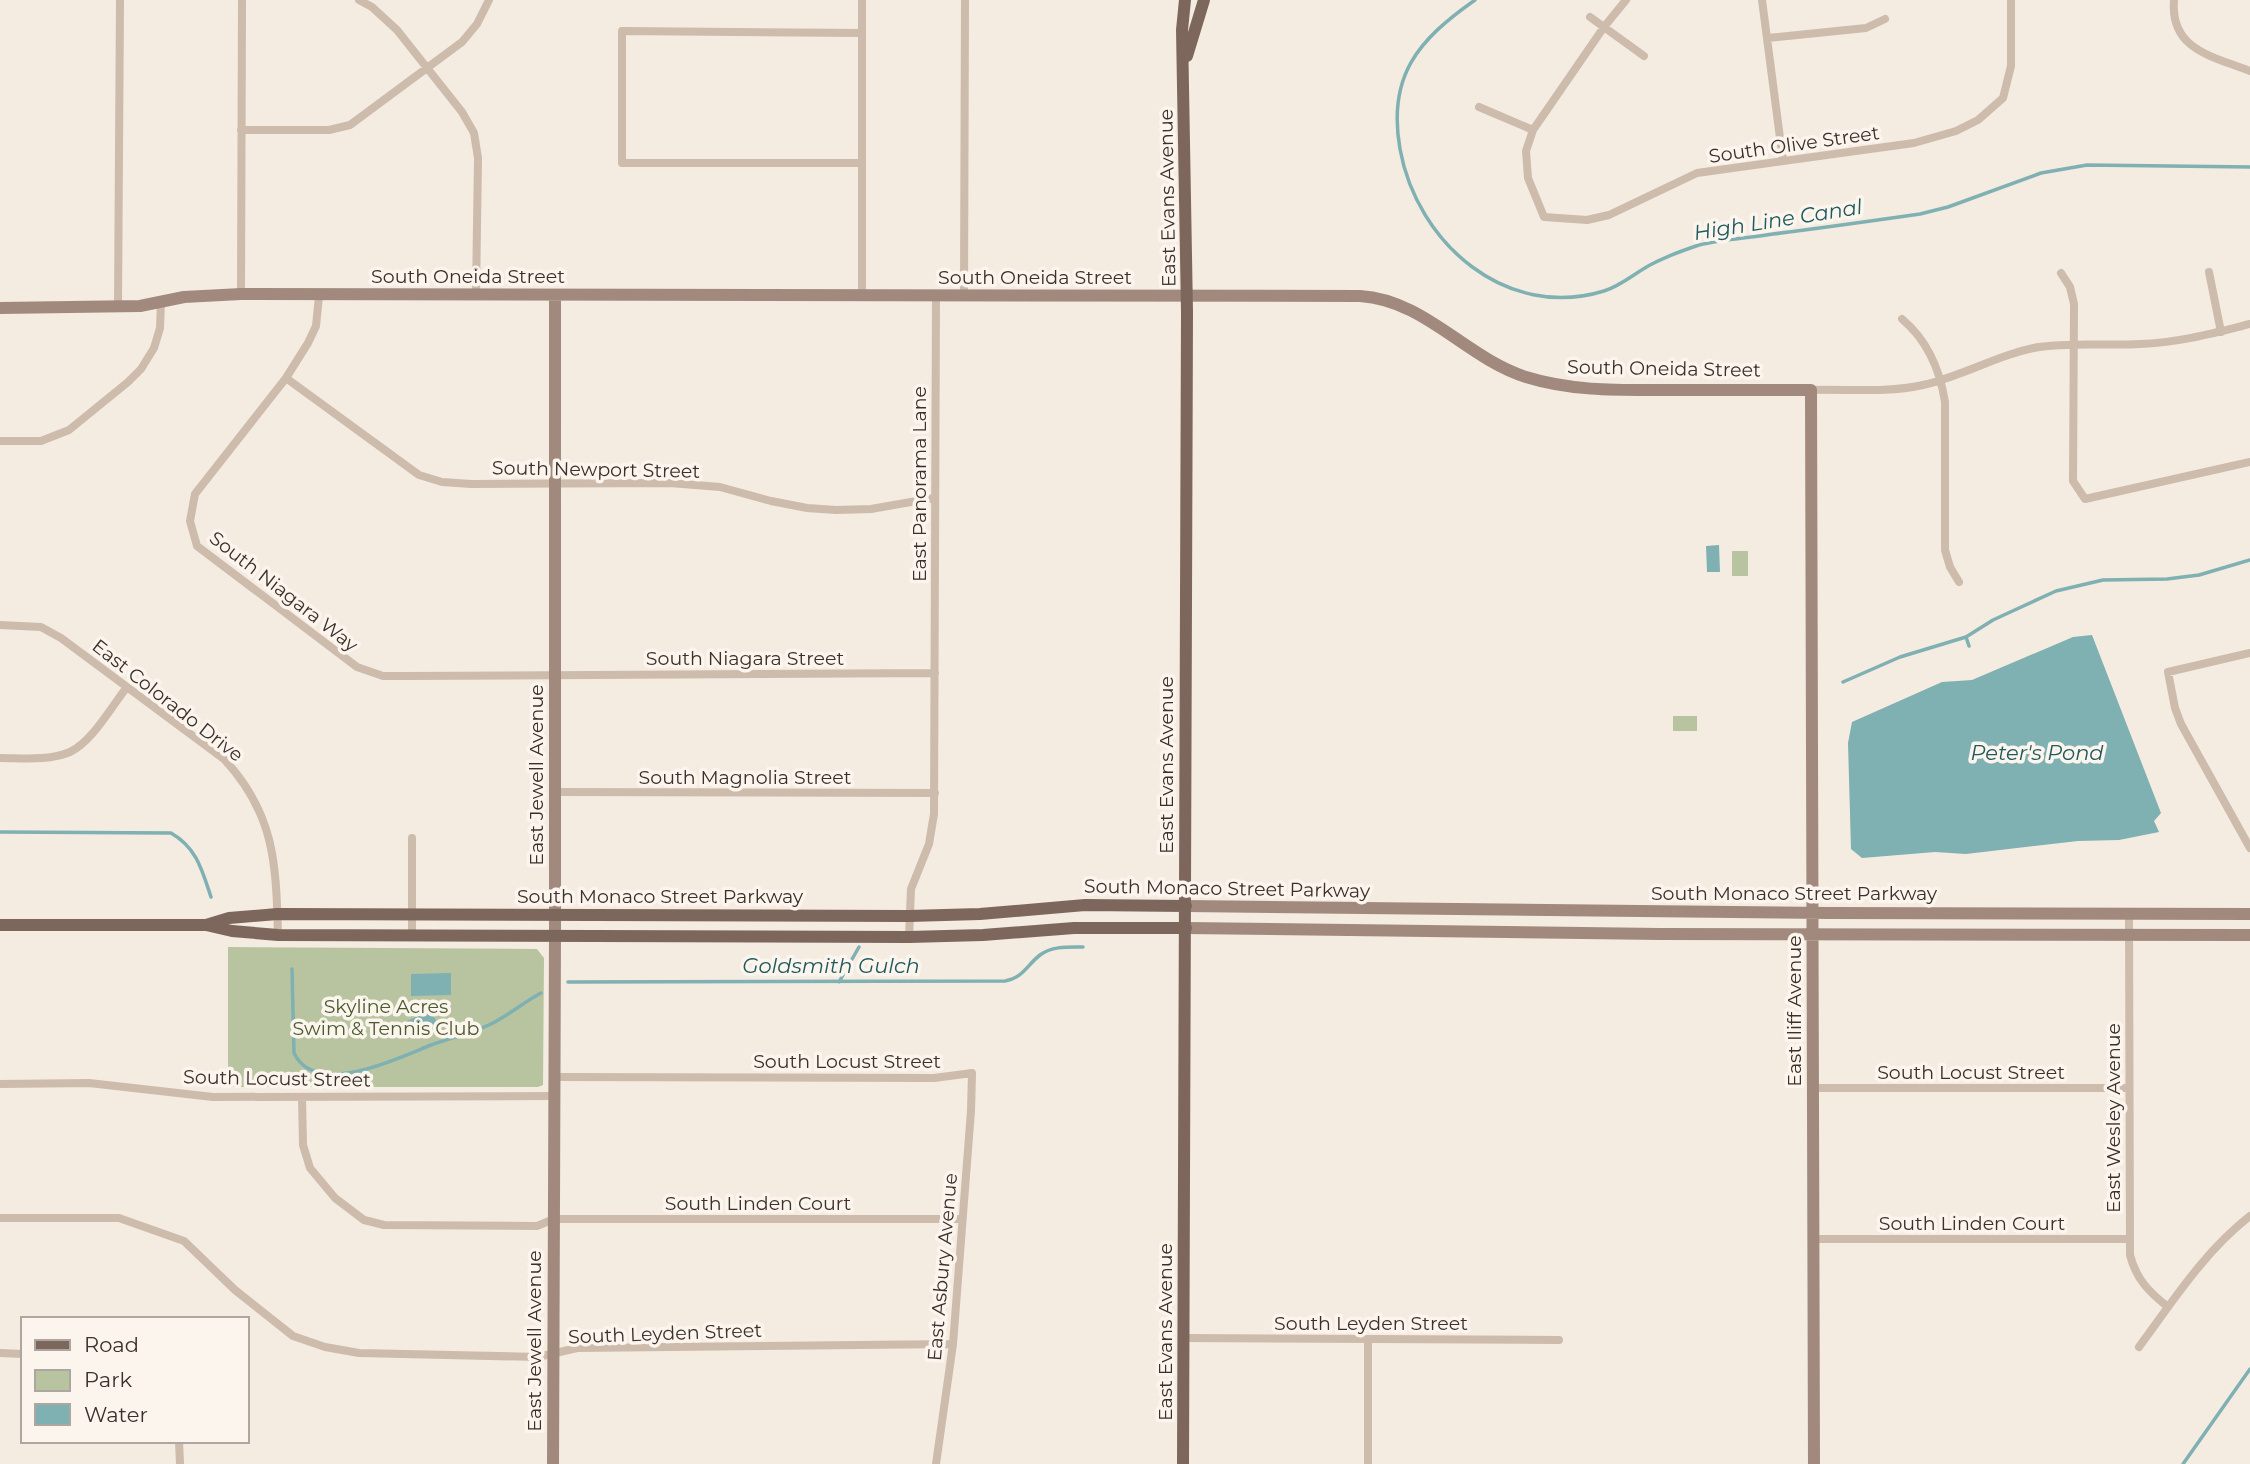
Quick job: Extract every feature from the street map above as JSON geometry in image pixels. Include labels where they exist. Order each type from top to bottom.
[{"type":"main road","name":"East Evans Avenue","points":[[1183,1464],[1187,296],[1182,30],[1185,0]]},
{"type":"main road","name":"East Evans Avenue","points":[[1184,66],[1203,0]]},
{"type":"main road","name":"South Monaco Street Parkway","points":[[206,925],[229,918],[277,914],[909,916],[986,914],[1085,905],[1186,906]]},
{"type":"main road","name":"South Monaco Street Parkway","points":[[0,925],[206,925],[240,932],[278,935],[412,936],[909,937],[1074,928],[1186,928]]},
{"type":"street","points":[[118,307],[120,0]]},
{"type":"street","points":[[241,295],[242,0]]},
{"type":"street","points":[[359,0],[372,7],[397,30],[462,112],[474,134],[478,158],[476,295]]},
{"type":"street","points":[[241,130],[329,130],[350,125],[463,42],[477,24],[489,0]]},
{"type":"street","points":[[862,0],[862,296]]},
{"type":"street","points":[[964,0],[964,296]]},
{"type":"street","points":[[1479,107],[1533,130],[1604,27],[1626,0]]},
{"type":"street","points":[[1762,0],[1783,161]]},
{"type":"street","name":"South Olive Street","points":[[1533,130],[1526,152],[1528,178],[1544,217],[1587,220],[1609,215],[1698,173],[1933,138],[1978,120],[2003,98],[2011,66],[2011,0]]},
{"type":"street","points":[[2174,0],[2176,27],[2187,44],[2250,71]]},
{"type":"street","points":[[1590,17],[1644,56]]},
{"type":"street","points":[[1768,38],[1866,28],[1885,19]]},
{"type":"street","points":[[862,33],[622,31],[622,163],[862,163]]},
{"type":"street","points":[[2209,272],[2221,332]]},
{"type":"street","points":[[2061,273],[2070,287],[2074,304],[2073,481],[2085,499],[2250,462]]},
{"type":"street","name":"South Oneida Street","points":[[0,308],[140,306],[184,297],[241,295],[1381,298],[1414,311],[1471,350],[1500,366],[1564,386],[1601,390],[1898,389],[1942,380],[2018,352],[2042,347],[2178,341],[2250,324]]},
{"type":"street","name":"East Jewell Avenue","points":[[552,1464],[555,295]]},
{"type":"street","name":"South Niagara Way","points":[[319,296],[316,326],[286,378],[195,494],[190,521],[197,547],[358,667],[383,676],[555,675]]},
{"type":"street","name":"East Panorama Lane","points":[[935,673],[936,296]]},
{"type":"street","points":[[0,441],[41,440],[69,430],[128,382],[141,369],[154,348],[160,328],[161,301]]},
{"type":"street","points":[[1902,319],[1924,342],[1942,380],[1945,402],[1945,550],[1950,567],[1959,582]]},
{"type":"street","name":"South Newport Street","points":[[286,378],[419,475],[442,482],[683,484],[720,487],[807,508],[836,510],[871,509],[934,498]]},
{"type":"street","name":"East Iliff Avenue","points":[[1811,390],[1814,1464]]},
{"type":"street","name":"East Colorado Drive","points":[[0,625],[41,626],[225,759],[248,787],[261,809],[271,838],[276,878],[278,935]]},
{"type":"street","points":[[2250,653],[2168,672],[2181,724],[2250,848]]},
{"type":"street","points":[[909,937],[914,880],[932,831],[935,793],[935,673]]},
{"type":"street","name":"South Niagara Street","points":[[555,675],[935,673]]},
{"type":"street","points":[[0,758],[46,758],[70,752],[87,739],[127,687]]},
{"type":"street","name":"South Magnolia Street","points":[[555,792],[935,793]]},
{"type":"street","points":[[412,838],[412,936]]},
{"type":"street","name":"South Monaco Street Parkway","points":[[1186,906],[1813,913],[2250,914]]},
{"type":"street","name":"East Wesley Avenue","points":[[2129,914],[2130,1255],[2138,1276],[2149,1292],[2168,1307]]},
{"type":"street","name":"South Monaco Street Parkway","points":[[1186,928],[1813,935],[2250,936]]},
{"type":"street","name":"South Locust Street","points":[[554,1077],[934,1077],[972,1073]]},
{"type":"street","name":"East Asbury Avenue","points":[[936,1464],[953,1344],[972,1073]]},
{"type":"street","name":"South Locust Street","points":[[0,1084],[89,1083],[213,1097],[554,1096]]},
{"type":"street","name":"South Locust Street","points":[[1814,1088],[2129,1088]]},
{"type":"street","name":"South Linden Court","points":[[302,1097],[303,1145],[310,1168],[335,1198],[364,1220],[384,1225],[537,1226],[554,1219],[962,1219]]},
{"type":"street","points":[[2139,1348],[2205,1258],[2250,1216]]},
{"type":"street","name":"South Leyden Street","points":[[0,1218],[119,1218],[184,1241],[235,1290],[293,1336],[325,1347],[359,1353],[538,1357],[577,1348],[953,1344]]},
{"type":"street","name":"South Linden Court","points":[[1814,1239],[2129,1240]]},
{"type":"street","name":"South Leyden Street","points":[[1183,1338],[1559,1340]]},
{"type":"street","points":[[1368,1339],[1368,1464]]},
{"type":"street","points":[[0,1353],[21,1354]]},
{"type":"street","points":[[179,1443],[180,1464]]},
{"type":"green space","points":[[1732,551],[1748,551],[1748,576],[1732,576]]},
{"type":"green space","points":[[1673,716],[1697,716],[1697,731],[1673,731]]},
{"type":"green space","name":"Skyline Acres Swim & Tennis Club","points":[[228,947],[537,949],[544,958],[543,1085],[228,1087]]},
{"type":"water","points":[[1719,545],[1720,572],[1707,572],[1706,546]]},
{"type":"water","name":"Peter's Pond","points":[[2092,635],[2161,813],[2154,821],[2159,832],[2119,840],[2078,841],[1966,854],[1935,852],[1862,858],[1851,849],[1848,743],[1852,722],[1942,682],[1972,680],[2073,637]]},
{"type":"water","points":[[451,973],[451,995],[411,996],[411,974]]},
{"type":"water","points":[[431,1010],[438,1025],[411,1036],[405,1022]]},
{"type":"waterway","name":"High Line Canal","points":[[1475,0],[1437,30],[1411,62],[1398,101],[1400,149],[1410,183],[1425,215],[1446,243],[1472,266],[1501,284],[1533,295],[1568,297],[1604,291],[1656,262],[1699,245],[1920,214],[1948,207],[2041,173],[2087,165],[2250,167]]},
{"type":"waterway","name":"Goldsmith Gulch","points":[[1843,682],[1900,657],[1966,637],[1993,620],[2056,591],[2103,580],[2167,579],[2199,575],[2250,560]]},
{"type":"waterway","points":[[1966,637],[1969,646]]},
{"type":"waterway","name":"Goldsmith Gulch","points":[[0,832],[171,833],[193,853],[211,897]]},
{"type":"waterway","points":[[839,982],[859,947]]},
{"type":"waterway","name":"Goldsmith Gulch","points":[[568,982],[1005,981],[1021,974],[1045,952],[1083,947]]},
{"type":"waterway","name":"Goldsmith Gulch","points":[[292,969],[294,1053],[305,1066],[320,1073],[358,1071],[399,1058],[498,1020],[541,993]]},
{"type":"waterway","name":"High Line Canal","points":[[2183,1464],[2250,1369]]}]
